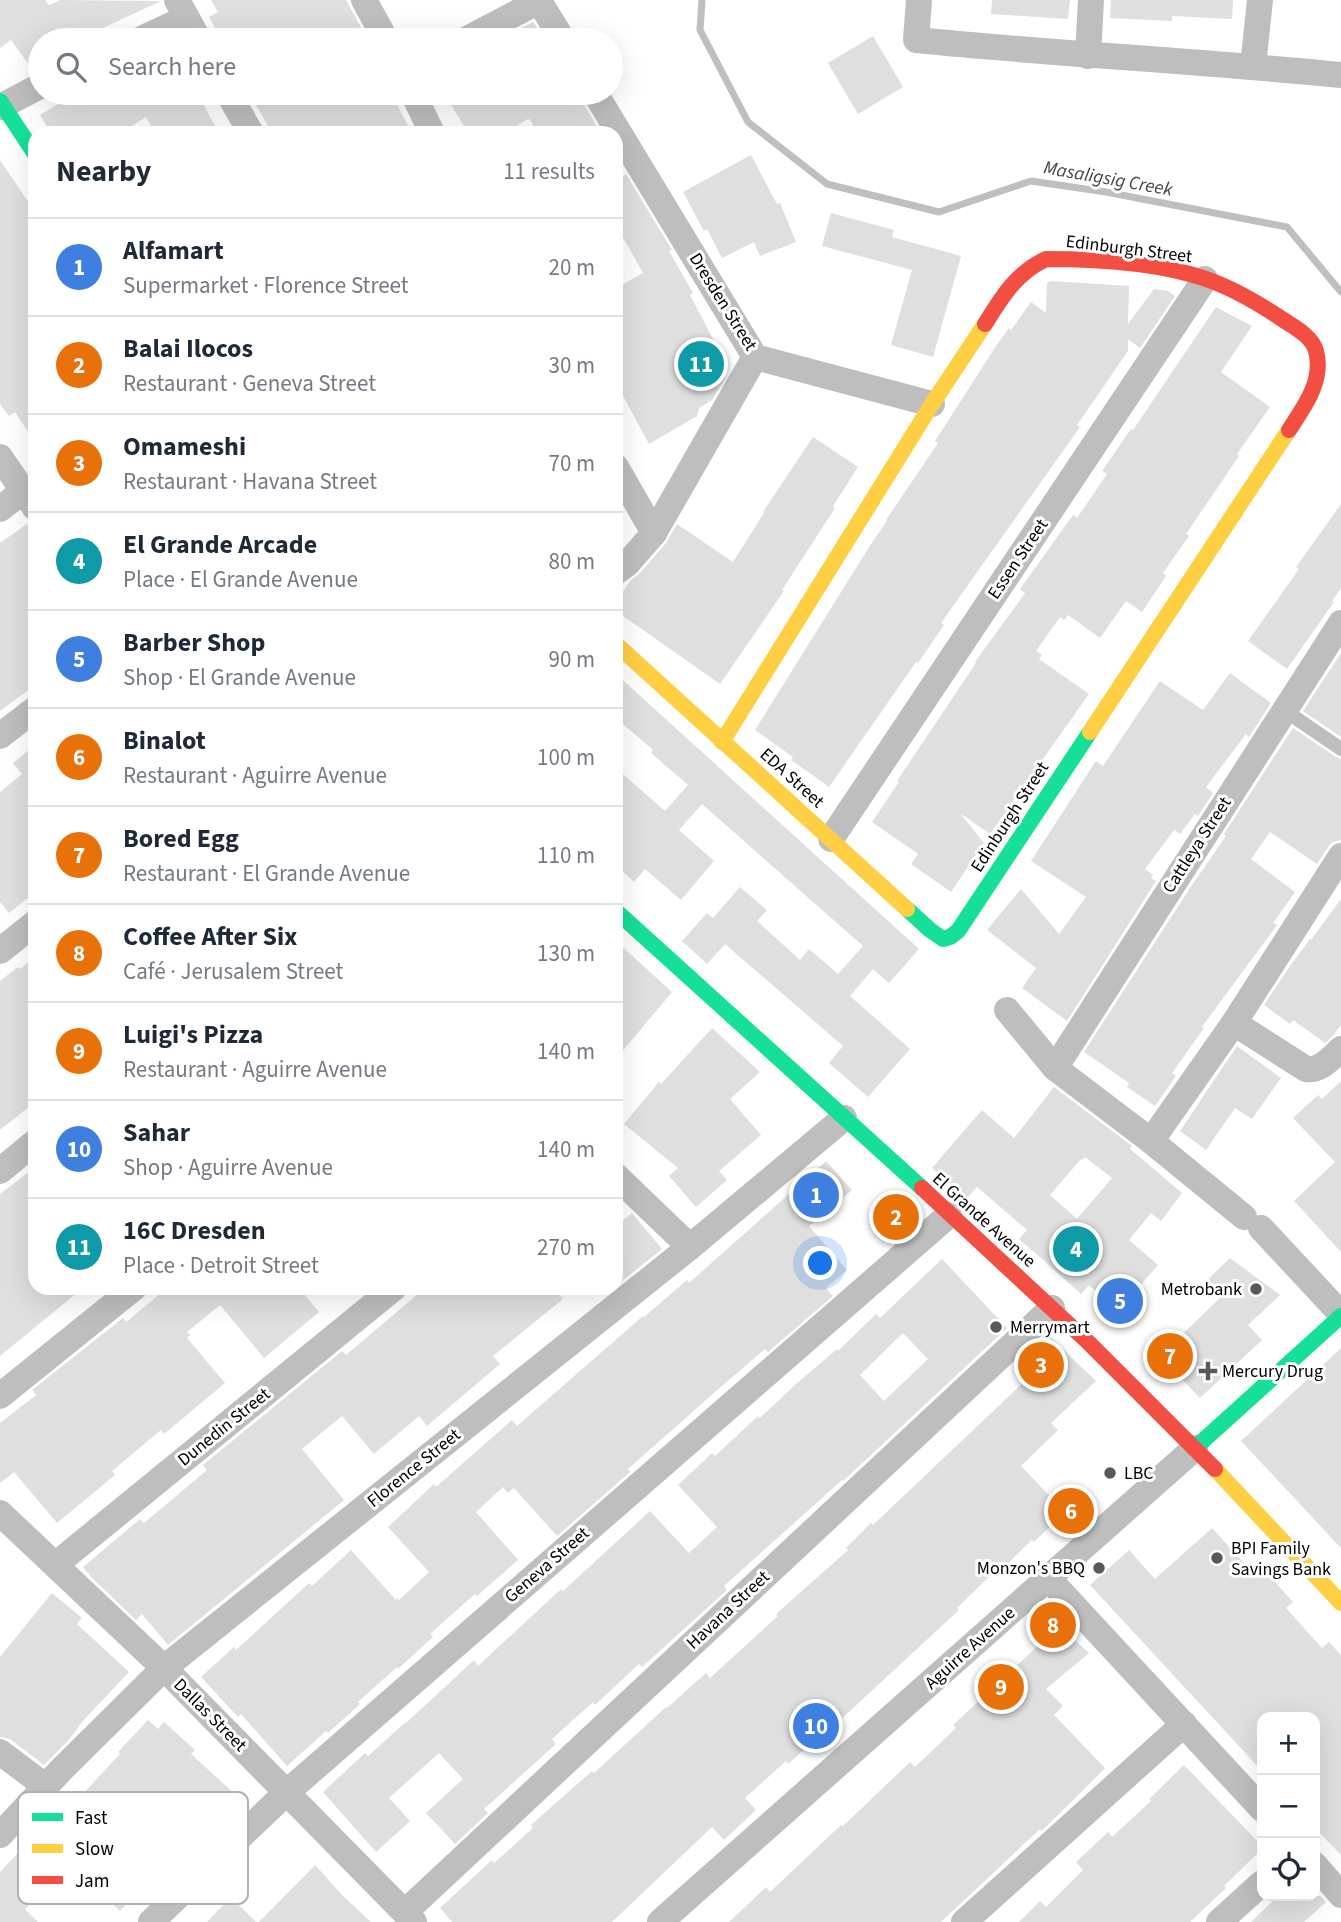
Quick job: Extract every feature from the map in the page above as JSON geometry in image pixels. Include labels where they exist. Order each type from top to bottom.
[{"type":"street","points":[[364,0],[379,28]]},
{"type":"street","points":[[488,28],[540,0],[556,28]]},
{"type":"street","points":[[919,0],[916,40],[1341,75]]},
{"type":"street","points":[[1088,56],[1091,0]]},
{"type":"street","points":[[1253,66],[1260,0]]},
{"type":"street","points":[[166,28],[187,19]]},
{"type":"street","points":[[28,92],[1,105],[28,144]]},
{"type":"street","points":[[235,105],[247,126]]},
{"type":"street","points":[[419,105],[429,126]]},
{"type":"street","name":"Dresden Street","points":[[602,105],[615,126]]},
{"type":"street","name":"Dresden Street","points":[[623,139],[755,356],[932,404]]},
{"type":"street","name":"Edinburgh Street","points":[[722,742],[932,404],[1008,288],[1031,265],[1046,259],[1058,259],[1163,269],[1205,279],[1238,293],[1297,329],[1314,345],[1318,362],[1316,382],[1309,400],[958,932],[943,939]]},
{"type":"street","name":"Essen Street","points":[[831,839],[1205,279]]},
{"type":"street","points":[[623,567],[654,533],[755,356]]},
{"type":"street","points":[[0,457],[28,498]]},
{"type":"street","points":[[623,479],[654,533]]},
{"type":"street","points":[[0,509],[28,499]]},
{"type":"street","name":"Cattleya Street","points":[[1055,1068],[1341,623]]},
{"type":"street","name":"EDA Street","points":[[623,650],[943,939]]},
{"type":"street","points":[[0,736],[28,714]]},
{"type":"street","points":[[1150,1141],[1234,1023],[1341,856]]},
{"type":"street","name":"El Grande Avenue","points":[[623,917],[1052,1308],[1195,1448],[1341,1603]]},
{"type":"street","points":[[0,951],[28,929]]},
{"type":"street","points":[[1007,1010],[1055,1068],[1253,1223],[1341,1315]]},
{"type":"street","points":[[1234,1023],[1306,1069],[1321,1067],[1341,1049]]},
{"type":"street","name":"Florence Street","points":[[39,1792],[164,1668],[690,1247],[844,1118]]},
{"type":"street","points":[[0,1171],[28,1148]]},
{"type":"street","points":[[623,1183],[690,1247]]},
{"type":"street","name":"Geneva Street","points":[[248,1829],[287,1792],[949,1215]]},
{"type":"street","points":[[0,1396],[125,1295]]},
{"type":"street","name":"Dunedin Street","points":[[55,1565],[385,1295]]},
{"type":"street","name":"Havana Street","points":[[410,1917],[1052,1308]]},
{"type":"street","name":"Aguirre Avenue","points":[[660,1922],[1195,1448],[1341,1315]]},
{"type":"street","name":"Dallas Street","points":[[0,1513],[164,1668],[410,1917]]},
{"type":"street","points":[[1048,1578],[1257,1804]]},
{"type":"street","points":[[964,1922],[1184,1724]]},
{"type":"street","points":[[0,1752],[45,1786]]},
{"type":"street","name":"Florence Street","points":[[0,1835],[18,1815]]},
{"type":"street","points":[[1320,1871],[1341,1895]]},
{"type":"street","points":[[1219,1922],[1257,1888]]},
{"type":"street","name":"Geneva Street","points":[[151,1922],[170,1904]]},
{"type":"lane","points":[[1284,710],[1341,750]]},
{"type":"building","points":[[0,0],[45,0],[49,5],[60,0],[161,1],[103,28],[28,28],[28,64],[11,40],[0,48]]},
{"type":"building","points":[[211,0],[346,0],[361,28],[215,28],[209,17],[218,12]]},
{"type":"building","points":[[992,0],[1070,0],[1068,19],[991,14]]},
{"type":"building","points":[[1111,0],[1233,0],[1232,19],[1172,16],[1172,21],[1110,18]]},
{"type":"building","points":[[533,22],[537,28],[521,28]]},
{"type":"building","points":[[873,36],[903,87],[858,114],[828,63]]},
{"type":"building","points":[[56,105],[204,105],[215,126],[151,126],[146,117],[132,126],[47,126],[40,115]]},
{"type":"building","points":[[256,105],[397,105],[408,126],[268,126]]},
{"type":"building","points":[[451,105],[584,105],[597,126],[534,126],[528,119],[516,126],[464,126]]},
{"type":"building","points":[[751,155],[777,204],[780,203],[796,242],[760,256],[754,242],[722,258],[683,192]]},
{"type":"building","points":[[0,160],[28,202],[28,432],[15,412],[9,416],[0,404]]},
{"type":"building","points":[[626,174],[672,250],[669,251],[693,293],[690,295],[725,362],[718,366],[725,378],[712,400],[699,408],[697,416],[649,444],[623,396],[623,284],[643,273],[623,237],[623,176]]},
{"type":"building","points":[[831,213],[894,230],[892,237],[961,256],[933,357],[891,345],[912,270],[822,246]]},
{"type":"building","points":[[1051,281],[1129,286],[1128,324],[1154,289],[1168,291],[1175,296],[1140,348],[1128,339],[1128,351],[1077,425],[1080,427],[829,787],[755,730],[886,520],[938,443],[935,441],[996,346],[1031,302],[1046,313],[1047,283]]},
{"type":"building","points":[[1216,307],[1252,326],[1221,372],[1270,407],[1186,534],[1189,536],[1163,573],[1166,576],[1142,612],[1126,601],[1100,638],[1068,615],[1064,620],[1060,617],[1036,651],[1042,655],[1039,659],[1089,694],[990,834],[960,813],[984,843],[951,892],[911,864],[918,854],[872,822],[975,662],[1025,593],[1020,589],[1073,515],[1077,518],[1107,474],[1102,471]]},
{"type":"building","points":[[813,437],[858,467],[782,590],[784,591],[720,684],[623,616],[623,592],[666,543],[677,524],[733,562]]},
{"type":"building","points":[[1341,504],[1341,588],[1287,669],[1248,641]]},
{"type":"building","points":[[28,525],[28,690],[0,711],[0,543]]},
{"type":"building","points":[[1341,653],[1341,737],[1303,711]]},
{"type":"building","points":[[1230,673],[1271,703],[1249,737],[1246,734],[1206,787],[1213,793],[1198,816],[1195,814],[1180,834],[1174,830],[1145,869],[1156,881],[1067,1021],[1022,988],[1036,968],[987,930],[1021,889],[1059,934],[1086,897],[1031,861],[1096,761],[1103,766],[1160,681],[1203,710]]},
{"type":"building","points":[[623,680],[919,949],[889,983],[873,969],[850,996],[910,1049],[868,1097],[829,1063],[843,1046],[725,944],[707,964],[682,941],[707,913],[713,918],[740,887],[767,910],[757,921],[800,960],[809,949],[838,974],[863,946],[702,804],[679,830],[714,861],[681,900],[645,869],[634,882],[623,872],[623,774],[665,811],[688,785],[651,753],[653,750],[623,724]]},
{"type":"building","points":[[1293,728],[1341,759],[1341,840],[1328,847],[1317,864],[1270,832],[1251,859],[1295,892],[1273,923],[1277,925],[1202,1027],[1204,1028],[1172,1073],[1176,1076],[1155,1106],[1127,1087],[1129,1083],[1084,1052],[1226,836],[1224,834]]},
{"type":"building","points":[[28,751],[28,898],[9,913],[0,902],[0,792],[22,774],[13,763]]},
{"type":"building","points":[[1341,899],[1341,1025],[1325,1043],[1293,1020],[1290,1024],[1264,1005]]},
{"type":"building","points":[[623,947],[672,992],[623,1051]]},
{"type":"building","points":[[28,963],[28,1108],[0,1130],[0,981],[18,967],[20,969]]},
{"type":"building","points":[[712,1028],[760,1072],[730,1099],[761,1135],[719,1171],[727,1180],[696,1207],[669,1176],[678,1168],[624,1124],[659,1082],[661,1084]]},
{"type":"building","points":[[1237,1046],[1281,1078],[1252,1119],[1235,1108],[1206,1150],[1180,1131]]},
{"type":"building","points":[[1341,1081],[1341,1252],[1294,1201],[1335,1162],[1293,1118],[1318,1095],[1322,1099]]},
{"type":"building","points":[[1054,1087],[1132,1146],[1130,1149],[1182,1193],[1161,1221],[1151,1213],[1129,1240],[1158,1265],[1118,1311],[1089,1285],[1081,1294],[1019,1239],[1027,1230],[977,1187],[966,1199],[932,1168],[982,1110],[1014,1138]],"holes":[[[1085,1157],[1112,1178],[1077,1219],[1050,1195]]]},
{"type":"building","points":[[826,1161],[852,1190],[809,1226],[847,1270],[826,1288],[833,1296],[768,1352],[765,1349],[715,1392],[557,1536],[514,1488],[508,1493],[503,1487],[476,1512],[518,1560],[430,1634],[433,1637],[358,1702],[360,1704],[328,1733],[326,1731],[287,1766],[241,1714],[238,1717],[201,1677],[234,1647],[236,1650],[309,1583],[312,1586],[351,1550],[396,1600],[399,1600],[429,1572],[388,1527],[434,1484],[436,1487],[512,1420],[517,1426],[643,1316],[687,1280],[689,1283]]},
{"type":"building","points":[[28,1172],[28,1295],[74,1295],[0,1356],[0,1194]]},
{"type":"building","points":[[632,1213],[662,1249],[623,1280],[623,1220]]},
{"type":"building","points":[[1230,1258],[1280,1295],[1248,1325],[1262,1340],[1200,1398],[1160,1356],[1221,1297],[1206,1281]]},
{"type":"building","points":[[942,1259],[1007,1328],[843,1481],[724,1586],[727,1590],[642,1667],[639,1664],[595,1705],[593,1702],[552,1739],[556,1744],[484,1809],[488,1813],[455,1844],[426,1813],[463,1779],[439,1753],[389,1798],[410,1821],[376,1852],[323,1792],[365,1753],[368,1756],[406,1723],[474,1660],[478,1666],[650,1511],[689,1553],[717,1527],[678,1485],[712,1453],[715,1456],[758,1416],[760,1418],[796,1384],[837,1349],[838,1351],[876,1314],[880,1318]],"holes":[[[903,1333],[928,1359],[884,1401],[860,1375]]]},
{"type":"building","points":[[159,1295],[305,1295],[319,1312],[264,1358],[220,1305],[187,1332],[190,1335],[187,1338],[225,1383],[164,1434],[161,1430],[112,1471],[115,1475],[57,1523],[14,1472],[0,1483],[0,1423],[36,1395],[32,1390],[123,1318],[126,1322]]},
{"type":"building","points":[[417,1295],[560,1295],[563,1299],[493,1356],[500,1364],[427,1426],[419,1416],[374,1454],[342,1416],[302,1449],[344,1500],[168,1645],[142,1614],[136,1620],[83,1567],[140,1519],[144,1523],[207,1470],[203,1465],[342,1351],[346,1355]]},
{"type":"building","points":[[1049,1336],[1096,1381],[1051,1423],[1058,1430],[1021,1466],[1065,1512],[997,1574],[994,1572],[957,1608],[959,1610],[825,1734],[824,1732],[788,1764],[786,1761],[745,1798],[756,1810],[724,1840],[712,1827],[612,1922],[452,1922],[440,1908],[492,1860],[494,1863],[533,1828],[531,1825],[592,1771],[594,1773],[666,1707],[706,1673],[710,1678],[778,1616],[776,1614],[848,1550],[846,1548],[871,1523],[873,1525],[1029,1377],[1017,1363]]},
{"type":"building","points":[[1341,1348],[1341,1548],[1241,1441]]},
{"type":"building","points":[[1212,1528],[1253,1573],[1261,1566],[1293,1602],[1286,1608],[1322,1648],[1329,1642],[1341,1655],[1341,1855],[1320,1833],[1320,1712],[1257,1712],[1257,1766],[1090,1585],[1129,1550],[1155,1579]]},
{"type":"building","points":[[52,1593],[82,1618],[77,1624],[129,1672],[44,1765],[10,1739],[0,1737],[0,1657]]},
{"type":"building","points":[[1059,1626],[1089,1653],[1046,1689],[1063,1706],[1054,1715],[1105,1768],[1042,1831],[1040,1829],[941,1922],[729,1922],[766,1887],[770,1892],[910,1762],[915,1767],[956,1728],[953,1725]]},
{"type":"building","points":[[148,1720],[158,1729],[164,1722],[195,1750],[191,1754],[233,1792],[85,1792],[120,1754],[118,1752]]},
{"type":"building","points":[[1184,1765],[1257,1841],[1257,1854],[1190,1922],[1019,1922],[1040,1901],[1046,1907],[1083,1870],[1076,1862],[1108,1832],[1112,1837],[1151,1801],[1149,1799]]},
{"type":"building","points":[[18,1853],[18,1904],[30,1904],[25,1909],[38,1922],[0,1922],[0,1872]]},
{"type":"building","points":[[315,1865],[371,1922],[259,1922]]},
{"type":"building","points":[[1321,1896],[1326,1902],[1304,1922],[1251,1922],[1273,1901],[1320,1901]]},
{"type":"building","points":[[113,1904],[126,1904],[120,1911]]},
{"type":"building","points":[[224,1904],[238,1904],[256,1922],[207,1922]]},
{"type":"waterway","name":"Masaligsig Creek","points":[[702,0],[700,30],[748,122],[827,184],[939,212],[1031,181],[1106,192],[1287,227],[1341,292]]},
{"type":"traffic: fast","points":[[0,101],[28,143]]},
{"type":"traffic: fast","points":[[907,909],[943,939],[958,931],[1090,732]]},
{"type":"traffic: fast","points":[[623,917],[922,1188]]},
{"type":"traffic: fast","points":[[1195,1448],[1341,1316]]},
{"type":"traffic: slow","points":[[722,742],[932,404],[985,324]]},
{"type":"traffic: slow","points":[[1090,732],[1289,430]]},
{"type":"traffic: slow","points":[[623,650],[907,909]]},
{"type":"traffic: slow","points":[[1215,1469],[1341,1603]]},
{"type":"traffic: jam","points":[[985,324],[1018,279],[1046,259],[1127,263],[1168,269],[1206,279],[1236,291],[1264,307],[1302,332],[1314,346],[1318,362],[1315,383],[1289,430]]},
{"type":"traffic: jam","points":[[922,1188],[1089,1343],[1215,1469]]},
{"type":"place","name":"16C Dresden","points":[[701,364]]},
{"type":"place","name":"Alfamart","points":[[816,1195]]},
{"type":"place","name":"Balai Ilocos","points":[[896,1217]]},
{"type":"place","name":"El Grande Arcade","points":[[1076,1249]]},
{"type":"place","name":"Metrobank","points":[[1256,1289]]},
{"type":"place","name":"Barber Shop","points":[[1120,1301]]},
{"type":"place","name":"Merrymart","points":[[996,1327]]},
{"type":"place","name":"Bored Egg","points":[[1170,1356]]},
{"type":"place","name":"Omameshi","points":[[1041,1365]]},
{"type":"place","name":"Mercury Drug","points":[[1208,1371]]},
{"type":"place","name":"LBC","points":[[1110,1473]]},
{"type":"place","name":"Binalot","points":[[1071,1511]]},
{"type":"place","name":"BPI Family Savings Bank","points":[[1217,1558]]},
{"type":"place","name":"Monzon's BBQ","points":[[1099,1568]]},
{"type":"place","name":"Coffee After Six","points":[[1053,1625]]},
{"type":"place","name":"Luigi's Pizza","points":[[1001,1687]]},
{"type":"place","name":"Sahar","points":[[816,1726]]}]
